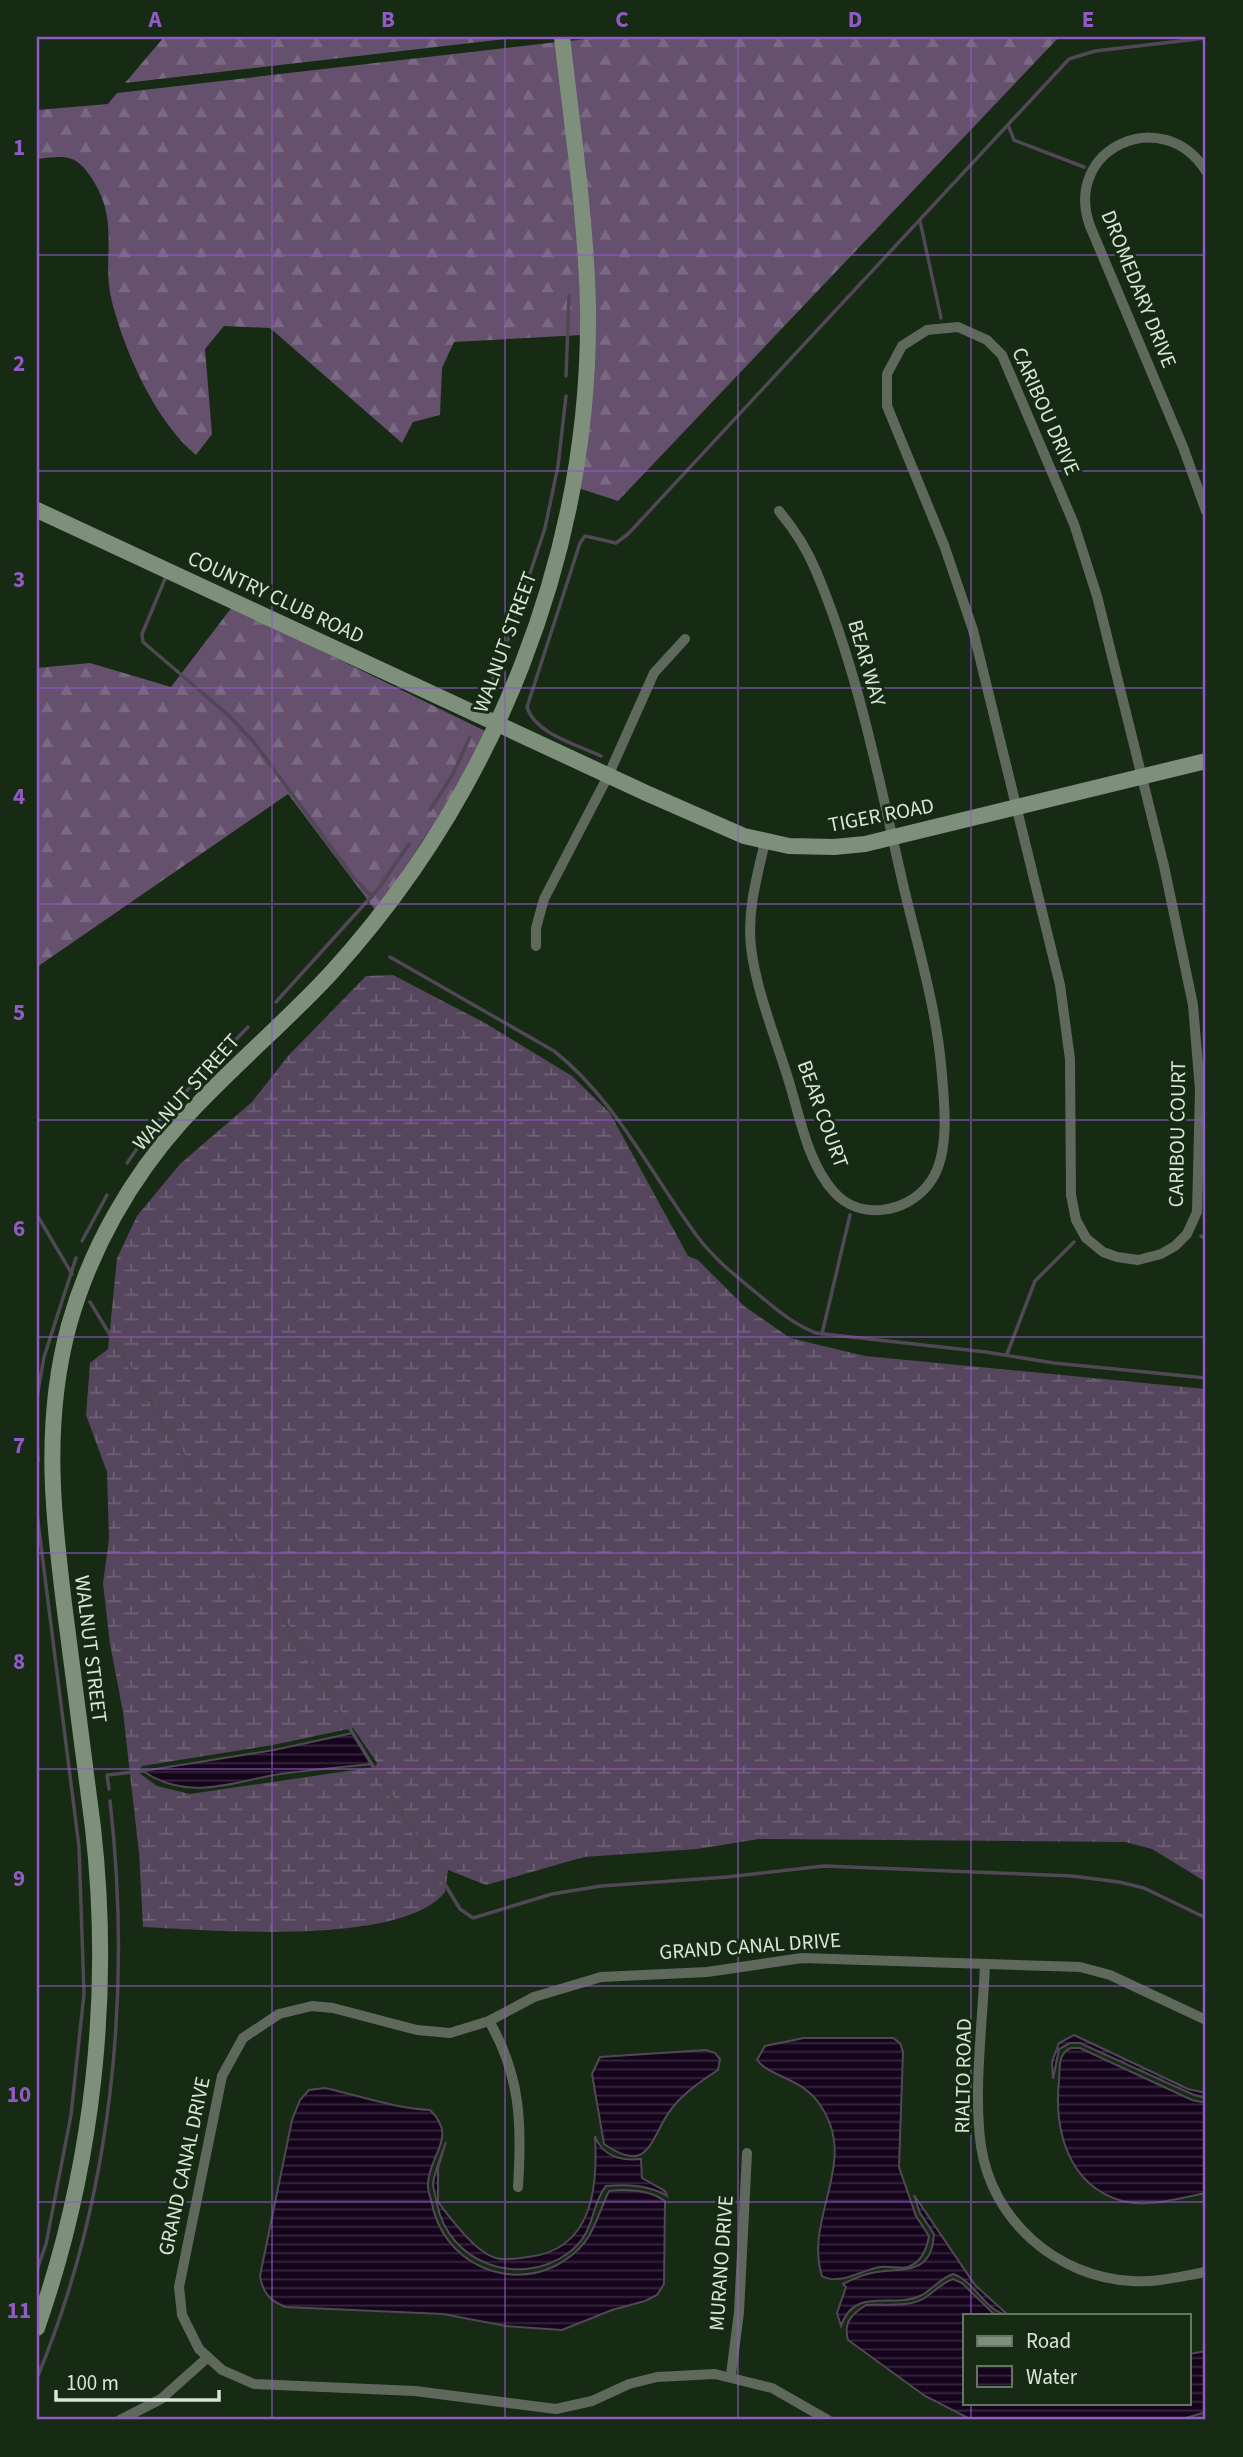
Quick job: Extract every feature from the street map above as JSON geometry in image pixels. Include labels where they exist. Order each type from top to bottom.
[{"type":"street","name":"WALNUT STREET","points":[[37,2328],[68,2224],[88,2123],[97,2045],[100,1954],[93,1832],[44,1483],[52,1413],[68,1328],[93,1260],[127,1195],[183,1120],[311,994],[375,922],[453,809],[497,724],[548,590],[571,496],[584,401],[587,329],[585,257],[562,37]]},
{"type":"street","name":"DROMEDARY DRIVE","points":[[1206,171],[1189,152],[1169,141],[1157,138],[1132,139],[1101,158],[1088,182],[1085,200],[1090,226],[1183,447],[1206,511]]},
{"type":"street","name":"CARIBOU DRIVE","points":[[1017,807],[960,587],[886,398],[887,374],[897,352],[917,334],[937,328],[958,327],[987,340],[1002,355],[1023,399],[1074,524],[1097,596],[1140,777]]},
{"type":"street","name":"COUNTRY CLUB ROAD","points":[[37,510],[497,724]]},
{"type":"street","name":"BEAR WAY","points":[[779,511],[795,530],[813,562],[833,614],[850,666],[892,837]]},
{"type":"street","points":[[536,947],[536,928],[544,899],[608,776],[654,673],[685,639]]},
{"type":"street","name":"TIGER ROAD","points":[[497,724],[744,836],[765,842],[834,847],[892,837],[1206,761]]},
{"type":"street","name":"CARIBOU COURT","points":[[1017,807],[1066,1020],[1072,1101],[1071,1195],[1076,1220],[1086,1238],[1103,1252],[1131,1260],[1154,1257],[1181,1240],[1197,1212],[1200,1090],[1198,1045],[1186,965],[1140,777]]},
{"type":"street","name":"BEAR COURT","points":[[765,842],[750,925],[758,983],[813,1156],[823,1177],[846,1202],[876,1210],[899,1206],[922,1192],[937,1171],[942,1152],[943,1101],[935,1024],[892,837]]},
{"type":"street","name":"GRAND CANAL DRIVE","points":[[828,2420],[790,2396],[731,2375],[701,2373],[657,2376],[629,2384],[557,2415],[415,2391],[267,2386],[231,2375],[207,2358],[187,2328],[179,2287],[219,2089],[237,2046],[270,2018],[289,2010],[312,2006],[333,2008],[427,2032],[462,2031],[489,2021],[534,1997],[601,1976],[707,1972],[802,1958],[1091,1969],[1206,2020]]},
{"type":"street","name":"RIALTO ROAD","points":[[985,1964],[980,2133],[989,2176],[1008,2213],[1024,2232],[1054,2257],[1097,2276],[1142,2281],[1206,2272]]},
{"type":"street","points":[[489,2021],[502,2044],[521,2115],[518,2187]]},
{"type":"street","name":"MURANO DRIVE","points":[[731,2375],[738,2312],[747,2153]]},
{"type":"street","points":[[120,2420],[161,2399],[207,2358]]},
{"type":"green space","points":[[164,37],[522,37],[125,83]]},
{"type":"green space","points":[[604,37],[1059,37],[618,501],[578,488],[596,335],[569,41]]},
{"type":"green space","points":[[557,42],[579,258],[581,335],[454,342],[442,368],[440,415],[413,422],[402,443],[270,328],[224,326],[205,349],[212,434],[196,455],[167,424],[155,405],[125,342],[109,287],[108,227],[102,197],[88,173],[77,161],[64,157],[37,159],[37,110],[108,104],[117,93]]},
{"type":"green space","points":[[232,607],[487,732],[457,789],[376,911],[288,794],[37,967],[37,668],[90,663],[171,687]]},
{"type":"green space","points":[[393,975],[485,1023],[572,1076],[610,1113],[688,1256],[698,1260],[744,1306],[790,1338],[865,1356],[1206,1389],[1206,1882],[1152,1849],[1125,1842],[759,1839],[697,1849],[584,1857],[486,1885],[448,1870],[445,1892],[422,1909],[389,1921],[348,1928],[256,1932],[143,1927],[139,1853],[123,1712],[110,1644],[103,1583],[109,1539],[107,1472],[86,1415],[90,1363],[108,1349],[117,1258],[137,1216],[180,1164],[252,1102],[288,1056],[366,976]],"holes":[[[353,1728],[377,1763],[375,1767],[190,1794],[157,1786],[138,1772],[142,1766],[273,1745]]]},
{"type":"water","points":[[353,1733],[372,1764],[280,1774],[227,1785],[193,1788],[176,1786],[143,1771],[274,1750]]},
{"type":"water","points":[[1074,2035],[1188,2089],[1206,2093],[1206,2098],[1080,2043],[1070,2043],[1059,2049],[1053,2079],[1052,2062],[1059,2043]]},
{"type":"water","points":[[804,2038],[893,2038],[900,2043],[903,2052],[899,2167],[916,2216],[929,2236],[925,2250],[913,2265],[902,2268],[880,2267],[836,2279],[822,2276],[818,2254],[820,2232],[834,2167],[835,2146],[830,2124],[818,2102],[810,2094],[757,2060],[765,2046]]},
{"type":"water","points":[[1071,2048],[1080,2048],[1192,2100],[1206,2103],[1206,2193],[1164,2202],[1132,2203],[1103,2193],[1088,2182],[1068,2153],[1059,2117],[1060,2061],[1064,2053]]},
{"type":"water","points":[[706,2050],[715,2053],[720,2059],[718,2070],[677,2102],[647,2149],[631,2156],[604,2144],[592,2074],[600,2057]]},
{"type":"water","points":[[325,2088],[390,2104],[430,2110],[442,2129],[428,2183],[438,2224],[462,2255],[478,2265],[516,2275],[536,2273],[555,2266],[585,2242],[609,2191],[630,2190],[645,2192],[665,2201],[664,2284],[657,2295],[645,2301],[612,2310],[562,2330],[506,2326],[443,2314],[285,2307],[279,2304],[268,2295],[260,2276],[292,2120],[300,2100],[309,2090]]},
{"type":"water","points":[[595,2136],[602,2148],[613,2156],[641,2159],[642,2178],[665,2191],[667,2196],[638,2186],[606,2186],[588,2229],[577,2246],[548,2264],[528,2269],[507,2269],[488,2264],[470,2255],[455,2241],[444,2224],[437,2204],[433,2183],[446,2142],[438,2168],[438,2202],[480,2249],[496,2258],[512,2259],[549,2252],[566,2243],[578,2230],[587,2214],[592,2196]]},
{"type":"water","points":[[914,2195],[975,2285],[1007,2314],[1000,2313],[986,2303],[968,2283],[953,2274],[922,2295],[911,2299],[865,2302],[855,2306],[841,2326],[837,2313],[846,2287],[843,2284],[868,2274],[912,2268],[925,2261],[934,2234],[920,2213]]},
{"type":"water","points":[[953,2279],[962,2283],[994,2314],[963,2314],[963,2404],[1190,2404],[1190,2354],[1206,2351],[1206,2412],[1179,2420],[972,2420],[925,2396],[848,2340],[847,2328],[850,2319],[866,2305],[913,2303]]},
{"type":"waterway","points":[[601,756],[548,731],[539,724],[527,707],[580,543],[585,536],[616,543],[628,534],[1069,59],[1095,51],[1206,38]]},
{"type":"waterway","points":[[1008,125],[1014,140],[1084,167]]},
{"type":"waterway","points":[[920,221],[941,318]]},
{"type":"waterway","points":[[566,376],[569,296]]},
{"type":"waterway","points":[[508,640],[545,528],[558,466],[566,396]]},
{"type":"waterway","points":[[165,579],[142,634],[143,642],[227,714],[253,741],[354,878],[372,897]]},
{"type":"waterway","points":[[488,691],[501,656]]},
{"type":"waterway","points":[[430,810],[452,776],[470,737]]},
{"type":"waterway","points":[[276,1002],[379,888],[409,844]]},
{"type":"waterway","points":[[390,957],[554,1051],[576,1070],[614,1114],[680,1212],[711,1252],[772,1306],[808,1329],[816,1333],[986,1352],[1054,1363],[1206,1378]]},
{"type":"waterway","points":[[127,1163],[152,1127],[248,1027]]},
{"type":"waterway","points":[[82,1241],[107,1195]]},
{"type":"waterway","points":[[37,1215],[72,1274]]},
{"type":"waterway","points":[[822,1334],[850,1215]]},
{"type":"waterway","points":[[1201,1236],[1206,1239]]},
{"type":"waterway","points":[[1007,1354],[1035,1281],[1074,1242]]},
{"type":"waterway","points":[[37,1397],[44,1357],[76,1258]]},
{"type":"waterway","points":[[90,1302],[460,1909],[473,1918],[552,1894],[601,1886],[727,1877],[824,1866],[1072,1876],[1119,1882],[1144,1888],[1206,1918]]},
{"type":"waterway","points":[[37,1438],[38,1461]]},
{"type":"waterway","points":[[37,1514],[79,1847],[84,1994],[71,2115],[46,2244],[37,2270]]},
{"type":"waterway","points":[[109,1789],[107,1775],[143,1771]]},
{"type":"waterway","points":[[37,2378],[63,2309],[83,2239],[99,2167],[110,2094],[118,1947],[110,1801]]}]
